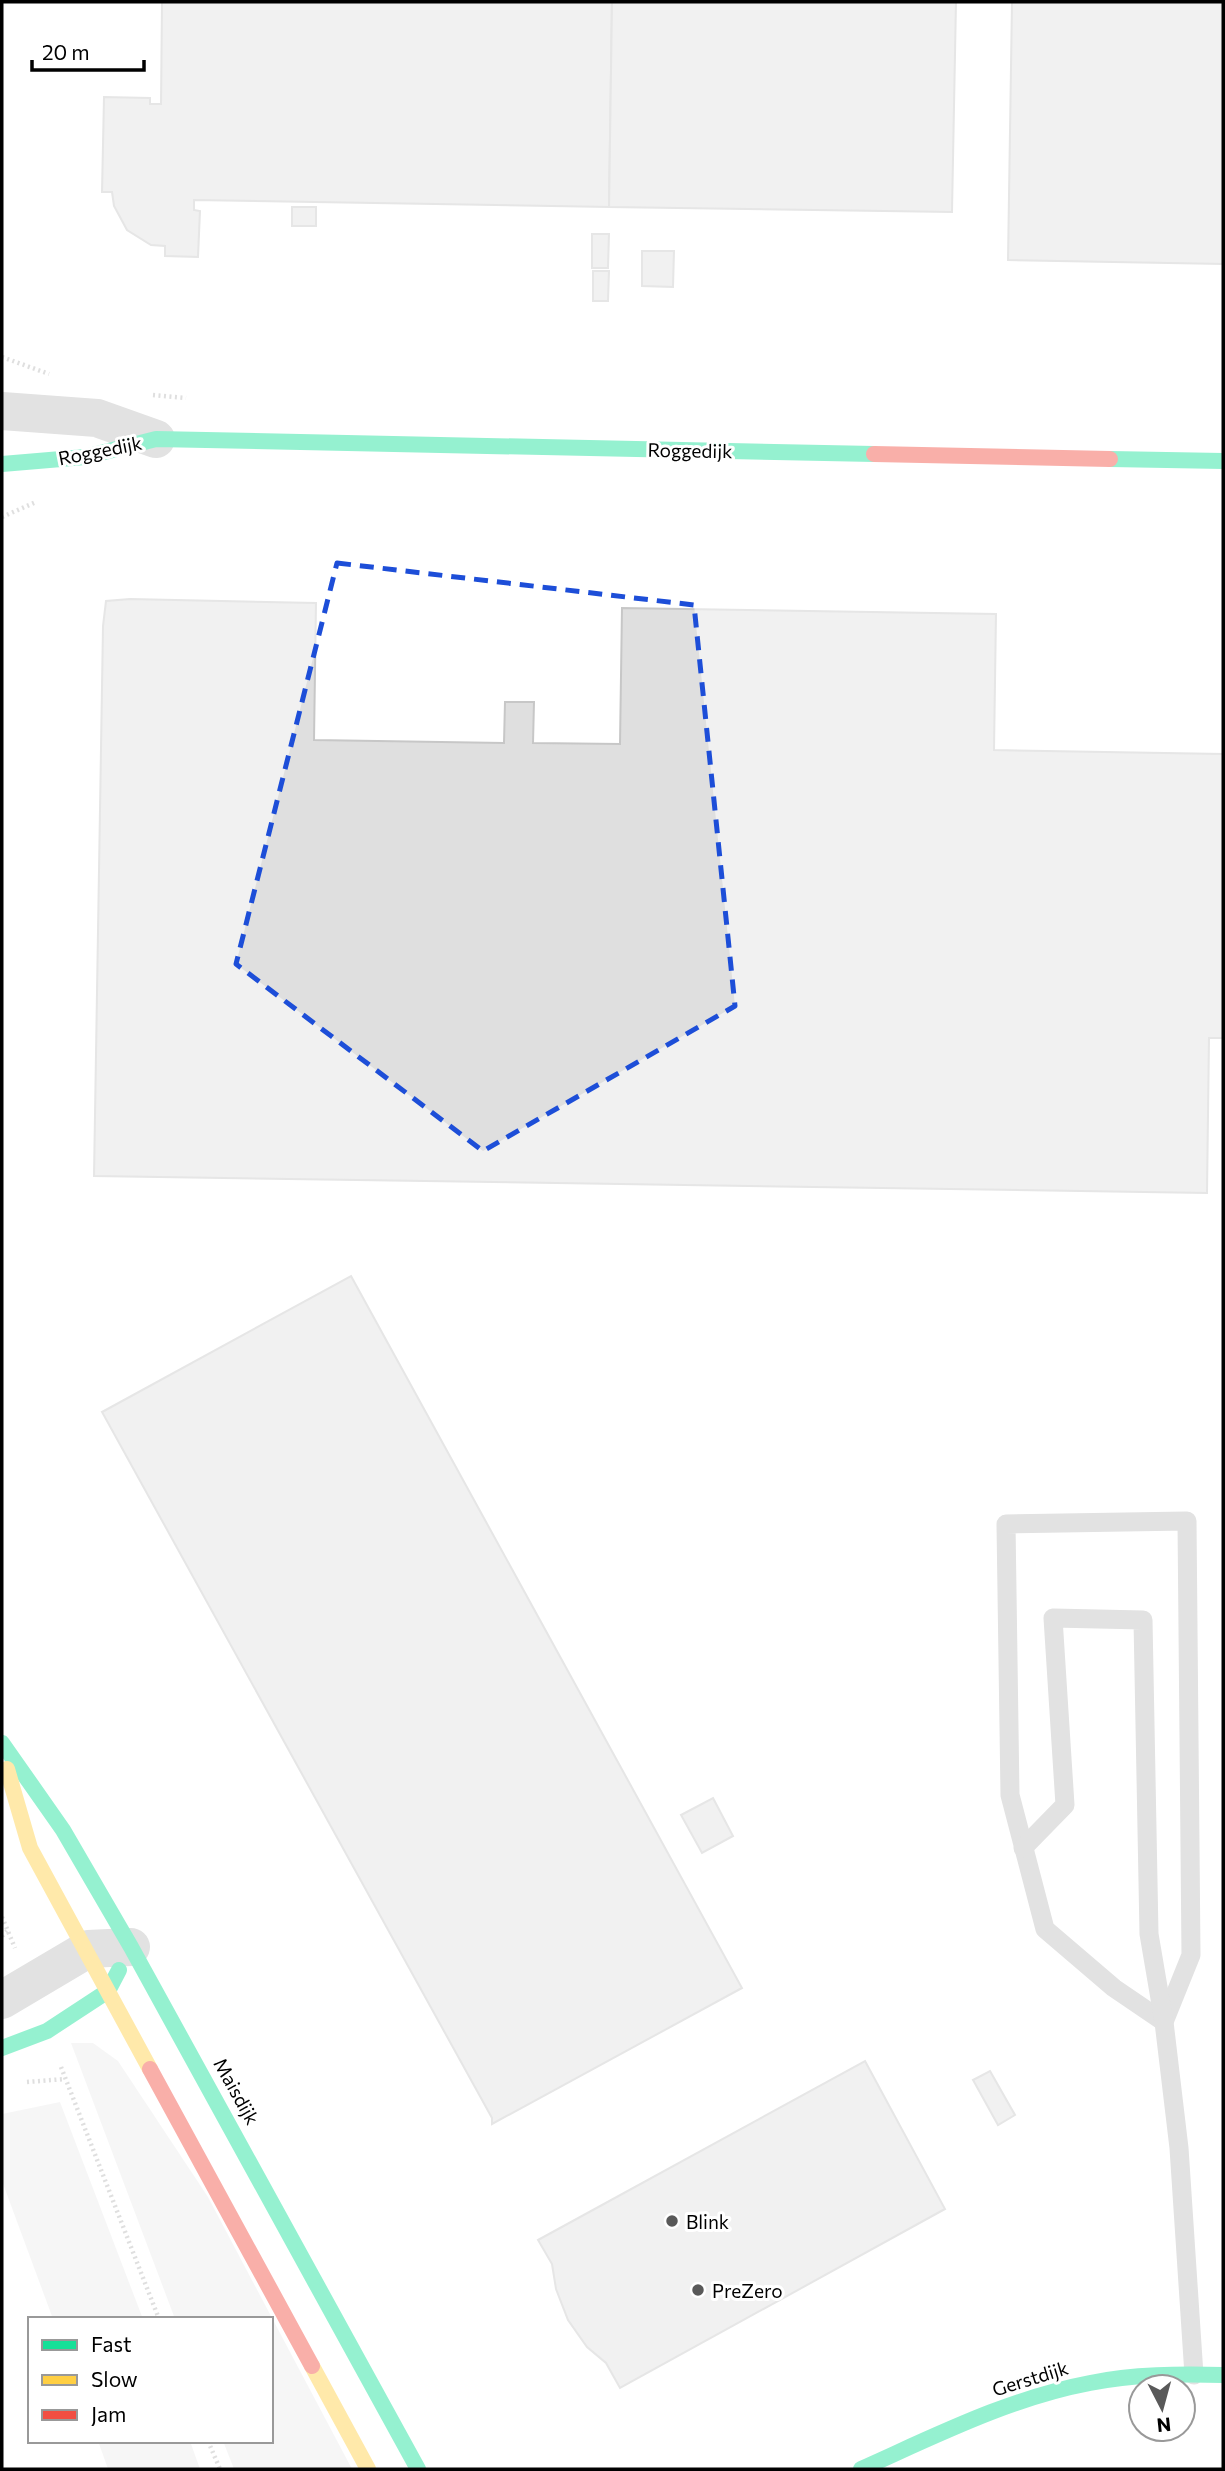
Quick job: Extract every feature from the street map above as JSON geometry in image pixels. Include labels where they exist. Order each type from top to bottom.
[{"type":"street","name":"Roggedijk","points":[[2,411],[97,418],[156,439]]},
{"type":"street","name":"Roggedijk","points":[[2,464],[85,457],[156,439],[1223,461]]},
{"type":"street","name":"Maisdijk","points":[[2,1744],[63,1830],[131,1947],[418,2469]]},
{"type":"street","points":[[2,1750],[30,1848],[88,1949],[108,1991],[368,2469]]},
{"type":"street","points":[[16,1992],[88,1949],[131,1947]]},
{"type":"street","points":[[2,2048],[47,2031],[108,1991],[131,1947]]},
{"type":"street","name":"Gerstdijk","points":[[1197,2375],[1223,2375]]},
{"type":"street","name":"Gerstdijk","points":[[860,2469],[985,2414],[1076,2385],[1127,2381]]},
{"type":"lane","points":[[1188,1521],[1191,1955],[1164,2022],[1114,1988],[1045,1929],[1010,1795],[1006,1524],[1188,1521]]},
{"type":"lane","points":[[1023,1848],[1065,1805],[1053,1618],[1143,1620],[1149,1934],[1164,2022],[1179,2148],[1194,2373]]},
{"type":"path","points":[[2,1917],[7,1931],[16,1992]]},
{"type":"path","points":[[2,1936],[7,1931]]},
{"type":"path","points":[[47,2031],[158,2317]]},
{"type":"path","points":[[14,2083],[65,2079]]},
{"type":"path","points":[[209,2443],[220,2469]]},
{"type":"highlighted area","points":[[337,563],[694,605],[735,1006],[483,1151],[236,964]]},
{"type":"shaded area","points":[[71,2043],[93,2043],[118,2061],[208,2197],[272,2317],[174,2317]]},
{"type":"shaded area","points":[[60,2102],[142,2317],[52,2317],[2,2181],[2,2114]]},
{"type":"shaded area","points":[[273,2320],[352,2469],[234,2469],[224,2443],[273,2443]]},
{"type":"shaded area","points":[[99,2443],[191,2443],[200,2469],[108,2469]]},
{"type":"building","points":[[162,2],[612,2],[609,207],[194,200],[194,210],[200,211],[198,257],[165,256],[165,246],[151,245],[127,230],[114,206],[112,192],[102,192],[104,97],[150,98],[150,104],[161,104]]},
{"type":"building","points":[[612,2],[956,2],[952,212],[609,207]]},
{"type":"building","points":[[1012,2],[1223,2],[1223,264],[1008,260]]},
{"type":"building","points":[[292,207],[316,207],[316,226],[292,226]]},
{"type":"building","points":[[592,234],[609,234],[608,268],[592,268]]},
{"type":"building","points":[[642,251],[674,251],[673,287],[642,286]]},
{"type":"building","points":[[593,271],[609,271],[608,301],[593,301]]},
{"type":"building","points":[[130,599],[316,603],[314,740],[504,743],[505,702],[534,702],[533,743],[620,744],[622,608],[996,614],[994,750],[1223,754],[1223,1038],[1209,1038],[1207,1193],[94,1176],[103,626],[106,601]]},
{"type":"building","points":[[351,1276],[742,1988],[492,2124],[492,2118],[102,1412]]},
{"type":"building","points":[[713,1798],[733,1836],[702,1853],[681,1815]]},
{"type":"building","points":[[865,2061],[945,2209],[620,2388],[606,2363],[587,2347],[568,2320],[556,2289],[552,2264],[538,2240]]},
{"type":"building","points":[[990,2071],[1015,2115],[998,2125],[973,2080]]},
{"type":"traffic: fast","points":[[2,464],[85,457],[156,439],[874,454]]},
{"type":"traffic: fast","points":[[1110,459],[1223,461]]},
{"type":"traffic: fast","points":[[2,1743],[63,1830],[131,1947],[418,2469]]},
{"type":"traffic: fast","points":[[2,2048],[47,2031],[108,1991],[119,1970]]},
{"type":"traffic: fast","points":[[861,2469],[973,2419],[1060,2390],[1140,2376],[1223,2375]]},
{"type":"traffic: slow","points":[[7,1769],[30,1848],[150,2069]]},
{"type":"traffic: slow","points":[[312,2366],[368,2469]]},
{"type":"traffic: jam","points":[[874,454],[1110,459]]},
{"type":"traffic: jam","points":[[150,2069],[312,2366]]},
{"type":"place","name":"Blink","points":[[672,2221]]},
{"type":"place","name":"PreZero","points":[[698,2290]]}]
